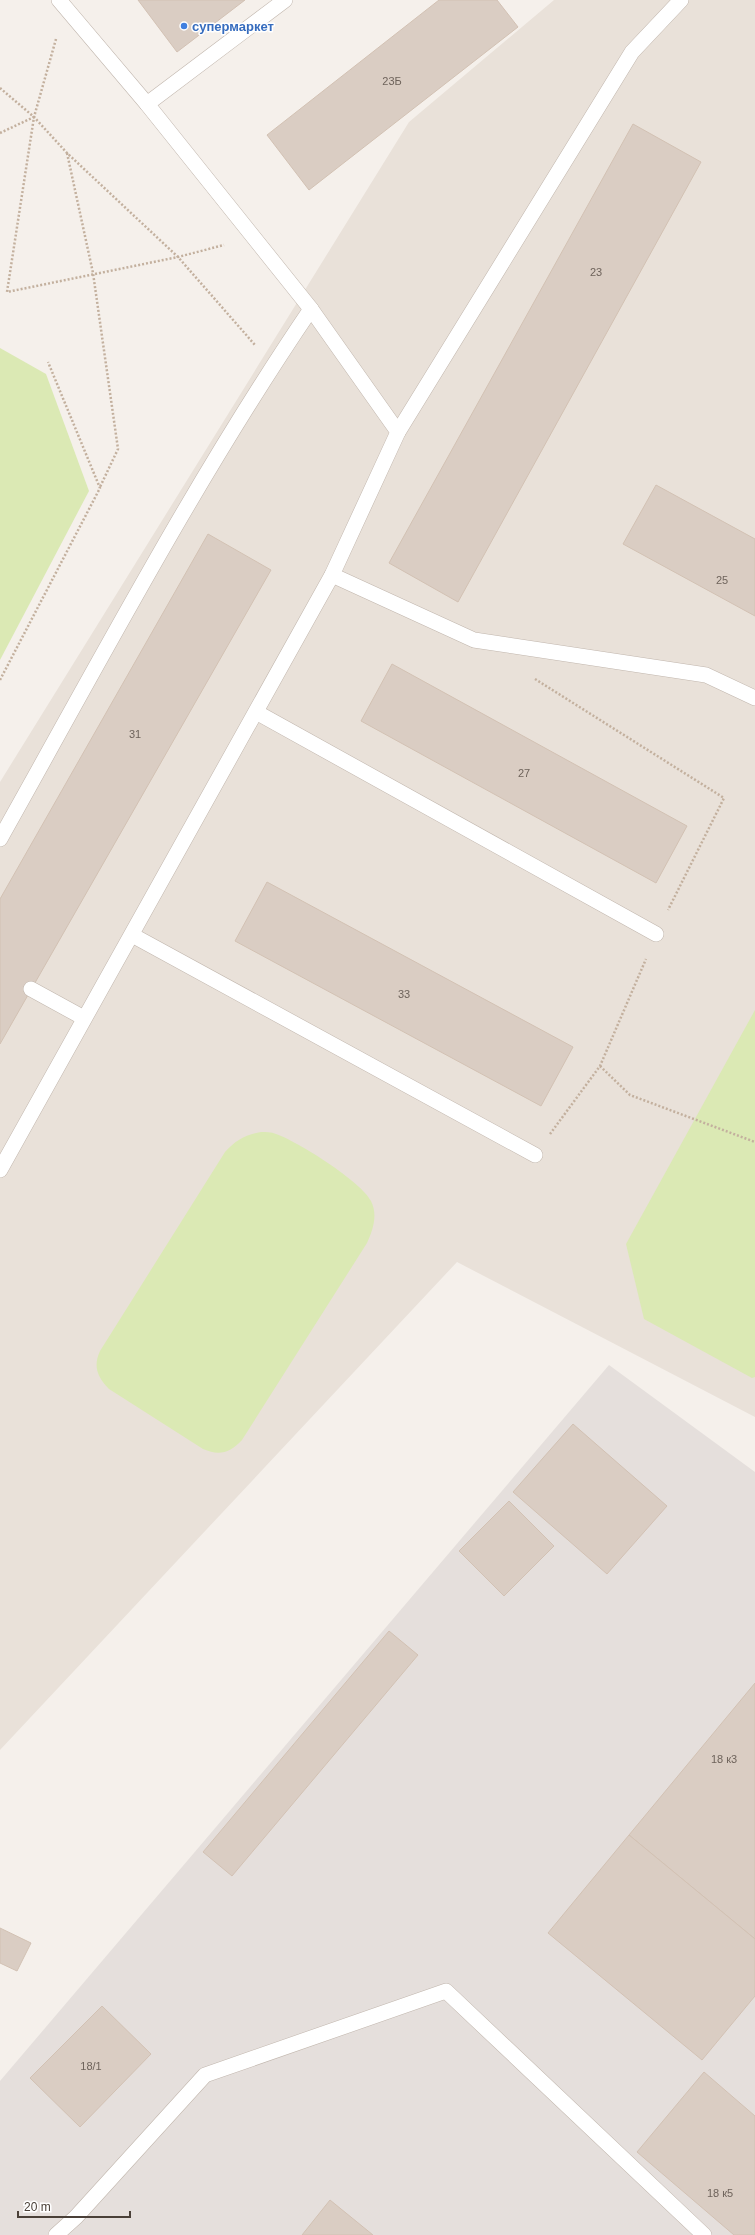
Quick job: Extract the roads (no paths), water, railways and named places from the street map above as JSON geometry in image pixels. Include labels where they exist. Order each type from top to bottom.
[{"type":"lane","points":[[147,104],[285,0]]},
{"type":"lane","points":[[0,1170],[332,575],[398,432],[632,52],[681,0]]},
{"type":"lane","points":[[62,3],[147,104],[311,309],[398,432]]},
{"type":"lane","points":[[0,839],[186,509],[273,365],[311,309]]},
{"type":"lane","points":[[332,575],[474,640],[706,675],[755,698]]},
{"type":"lane","points":[[256,712],[656,934]]},
{"type":"lane","points":[[132,934],[535,1155]]},
{"type":"lane","points":[[31,989],[84,1018]]},
{"type":"lane","points":[[56,2235],[76,2217],[205,2075],[446,1991],[704,2235]]},
{"type":"place","name":"супермаркет","points":[[184,26]]}]
